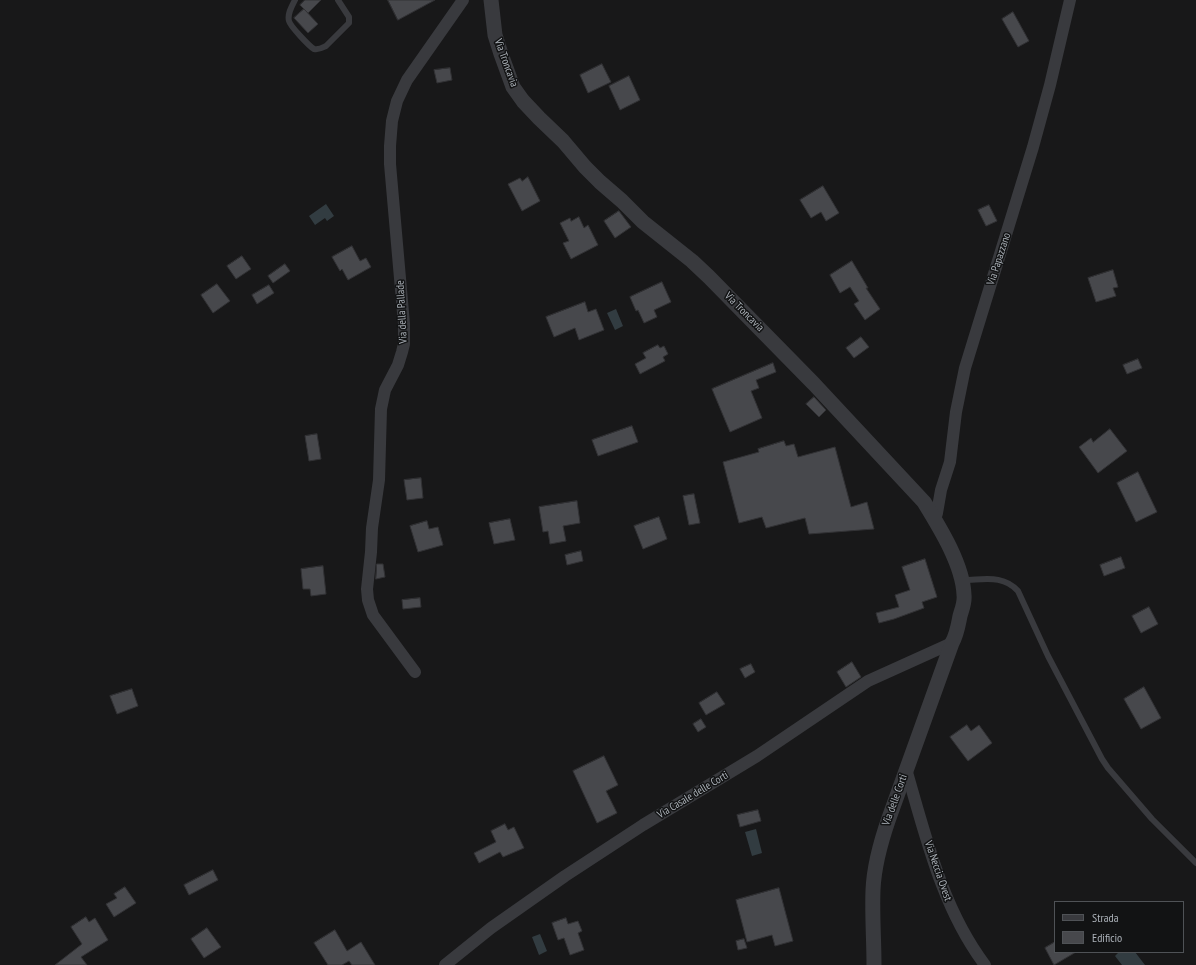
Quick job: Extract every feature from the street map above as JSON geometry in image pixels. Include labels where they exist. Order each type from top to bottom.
[{"type":"street","name":"Via della Pallade","points":[[415,672],[373,615],[368,600],[367,590],[372,528],[379,480],[382,404],[385,390],[400,360],[404,344],[404,324],[390,164],[390,132],[395,105],[405,84],[463,0]]},
{"type":"street","name":"Via Troncavia","points":[[490,0],[501,54],[513,87],[523,101],[563,141],[600,182],[643,222],[692,260],[709,276],[847,418],[924,502],[935,519],[958,564],[963,580],[964,596],[957,633],[952,642]]},
{"type":"street","name":"Via Papazzano","points":[[935,519],[938,513],[941,490],[950,462],[956,412],[965,368],[1035,140],[1050,85],[1070,0]]},
{"type":"street","name":"Via delle Corti","points":[[874,965],[873,890],[883,834],[952,642]]},
{"type":"street","name":"Via Casale delle Corti","points":[[445,965],[491,928],[565,876],[643,825],[757,756],[868,681],[952,642]]},
{"type":"street","name":"Via Neccia Ovest","points":[[906,769],[933,861],[944,892],[963,931],[985,965]]},
{"type":"lane","points":[[295,0],[289,15],[289,23],[311,47],[318,49],[322,49],[326,46],[349,24],[349,17],[338,0]]},
{"type":"lane","points":[[963,580],[998,579],[1010,584],[1018,591],[1048,656],[1102,759],[1152,819],[1196,863]]},
{"type":"shaded area","points":[[326,204],[334,216],[327,221],[325,218],[315,225],[309,216]]},
{"type":"shaded area","points":[[616,309],[623,326],[615,330],[607,313]]},
{"type":"shaded area","points":[[756,829],[762,853],[752,856],[745,832]]},
{"type":"shaded area","points":[[540,934],[547,951],[539,955],[532,937]]},
{"type":"shaded area","points":[[1118,953],[1136,953],[1145,965],[1122,965],[1115,956]]},
{"type":"building","points":[[305,0],[321,0],[308,13],[300,5]]},
{"type":"building","points":[[388,0],[435,0],[398,20]]},
{"type":"building","points":[[304,9],[318,24],[308,33],[294,18]]},
{"type":"building","points":[[1013,12],[1029,41],[1018,47],[1002,19]]},
{"type":"building","points":[[602,64],[611,82],[588,93],[580,75]]},
{"type":"building","points":[[450,68],[452,80],[437,83],[434,70]]},
{"type":"building","points":[[629,76],[640,100],[620,110],[609,86]]},
{"type":"building","points":[[528,177],[540,201],[522,211],[508,184],[520,178],[522,181]]},
{"type":"building","points":[[823,186],[839,213],[826,221],[821,212],[811,218],[800,200]]},
{"type":"building","points":[[989,205],[997,221],[986,226],[978,210]]},
{"type":"building","points":[[619,211],[631,227],[615,238],[604,221]]},
{"type":"building","points":[[579,217],[584,228],[588,225],[598,245],[571,259],[563,243],[569,241],[560,223],[570,218],[571,221]]},
{"type":"building","points":[[352,246],[360,261],[366,258],[371,267],[348,280],[342,269],[340,271],[332,257]]},
{"type":"building","points":[[242,256],[251,269],[236,279],[227,266]]},
{"type":"building","points":[[852,261],[868,288],[866,288],[880,309],[865,320],[854,304],[859,301],[850,287],[840,293],[830,275]]},
{"type":"building","points":[[285,264],[290,271],[273,283],[268,276]]},
{"type":"building","points":[[1113,270],[1118,287],[1113,288],[1116,296],[1096,302],[1088,278]]},
{"type":"building","points":[[662,282],[671,302],[654,310],[657,317],[644,323],[638,310],[636,311],[630,297]]},
{"type":"building","points":[[217,284],[230,301],[213,313],[201,295]]},
{"type":"building","points":[[269,285],[274,293],[257,304],[252,295]]},
{"type":"building","points":[[585,302],[588,312],[596,309],[604,330],[579,340],[575,328],[554,337],[546,317]]},
{"type":"building","points":[[861,337],[869,347],[854,358],[846,348]]},
{"type":"building","points":[[658,345],[660,348],[664,346],[668,354],[663,357],[665,361],[640,374],[635,364],[646,358],[643,353]]},
{"type":"building","points":[[1138,359],[1142,368],[1127,374],[1123,365]]},
{"type":"building","points":[[773,363],[776,372],[756,380],[759,388],[751,391],[762,418],[730,432],[712,389]]},
{"type":"building","points":[[814,397],[826,410],[819,417],[806,404]]},
{"type":"building","points":[[632,426],[638,442],[598,456],[592,440]]},
{"type":"building","points":[[1110,429],[1127,451],[1098,473],[1079,447],[1091,438],[1093,442]]},
{"type":"building","points":[[317,434],[321,459],[309,461],[305,436]]},
{"type":"building","points":[[784,441],[786,446],[794,444],[798,457],[835,447],[851,507],[867,502],[874,529],[809,534],[805,518],[766,528],[762,517],[739,523],[723,462],[759,452],[758,449]]},
{"type":"building","points":[[1138,472],[1157,512],[1136,522],[1117,483]]},
{"type":"building","points":[[421,478],[423,498],[407,500],[404,480]]},
{"type":"building","points":[[694,494],[700,523],[689,525],[683,496]]},
{"type":"building","points":[[577,501],[580,523],[563,526],[566,541],[550,544],[548,531],[543,532],[539,507]]},
{"type":"building","points":[[659,517],[667,539],[643,549],[634,526]]},
{"type":"building","points":[[510,519],[515,540],[494,544],[489,523]]},
{"type":"building","points":[[427,521],[429,529],[438,527],[443,545],[418,552],[410,526]]},
{"type":"building","points":[[581,551],[583,561],[567,565],[565,555]]},
{"type":"building","points":[[1121,557],[1125,568],[1104,576],[1100,565]]},
{"type":"building","points":[[925,559],[937,597],[922,602],[924,608],[879,623],[876,613],[899,607],[895,595],[910,590],[902,567]]},
{"type":"building","points":[[377,564],[383,564],[385,577],[376,579]]},
{"type":"building","points":[[323,566],[326,594],[311,596],[310,589],[303,589],[301,569]]},
{"type":"building","points":[[420,598],[421,607],[403,609],[402,600]]},
{"type":"building","points":[[1149,607],[1158,624],[1141,633],[1132,616]]},
{"type":"building","points":[[852,662],[861,677],[846,687],[837,672]]},
{"type":"building","points":[[751,664],[755,672],[745,678],[740,669]]},
{"type":"building","points":[[1144,687],[1161,718],[1141,729],[1124,699]]},
{"type":"building","points":[[132,689],[138,706],[117,714],[110,696]]},
{"type":"building","points":[[717,692],[725,704],[706,715],[699,703]]},
{"type":"building","points":[[701,719],[706,727],[698,732],[693,724]]},
{"type":"building","points":[[967,725],[971,731],[979,725],[992,743],[968,761],[950,737]]},
{"type":"building","points":[[604,756],[618,785],[606,791],[617,813],[597,823],[573,771]]},
{"type":"building","points":[[758,810],[761,821],[740,827],[737,815]]},
{"type":"building","points":[[505,824],[508,830],[514,827],[524,848],[503,857],[500,852],[479,863],[474,853],[496,842],[491,831]]},
{"type":"building","points":[[213,870],[218,880],[189,895],[184,885]]},
{"type":"building","points":[[125,887],[136,903],[114,917],[106,904],[117,898],[114,894]]},
{"type":"building","points":[[779,888],[793,941],[775,946],[772,935],[747,942],[736,900]]},
{"type":"building","points":[[86,917],[89,922],[95,918],[108,940],[81,957],[87,965],[55,965],[82,944],[71,927]]},
{"type":"building","points":[[566,918],[568,924],[578,921],[582,931],[578,933],[584,950],[570,955],[564,938],[558,940],[552,923]]},
{"type":"building","points":[[207,928],[221,947],[204,958],[191,939]]},
{"type":"building","points":[[335,930],[347,951],[361,942],[375,965],[352,965],[349,961],[342,965],[328,965],[314,943]]},
{"type":"building","points":[[744,939],[747,948],[738,950],[736,941]]},
{"type":"building","points":[[1054,943],[1054,953],[1074,953],[1054,965],[1045,948]]}]
